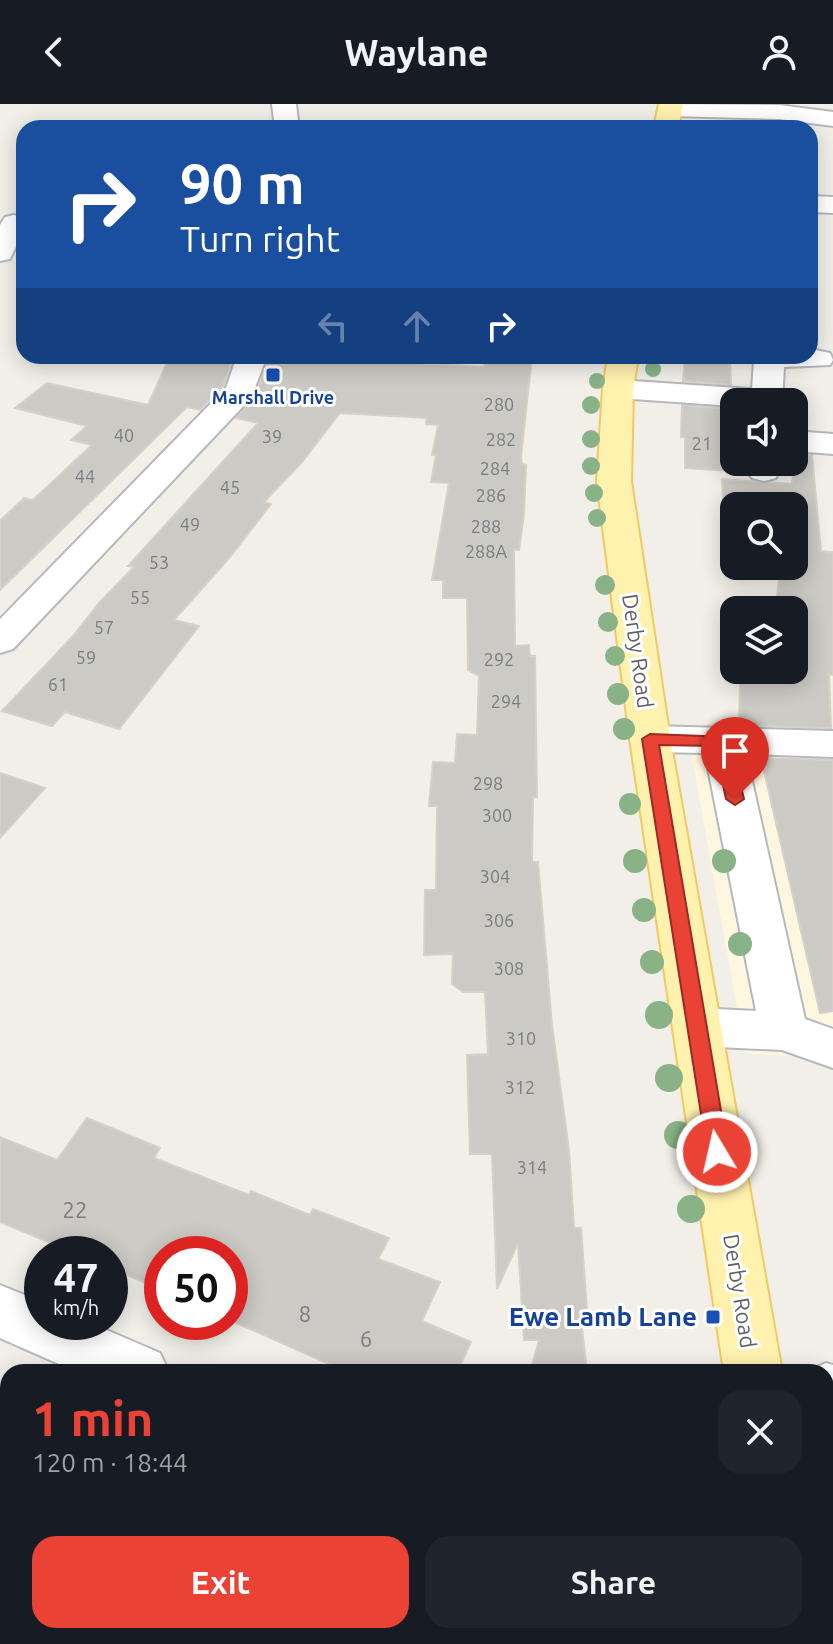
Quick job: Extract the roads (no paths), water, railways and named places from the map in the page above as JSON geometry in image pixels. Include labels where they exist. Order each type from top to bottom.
[{"type":"main road","name":"Derby Road","points":[[620,372],[614,481],[650,739],[753,1364]]},
{"type":"street","points":[[669,114],[779,120],[833,119]]},
{"type":"street","points":[[0,253],[13,223]]},
{"type":"street","points":[[0,641],[240,391],[249,364]]},
{"type":"street","points":[[767,388],[769,364]]},
{"type":"street","points":[[620,372],[727,388]]},
{"type":"street","points":[[808,442],[833,444]]},
{"type":"street","points":[[650,739],[833,744]]},
{"type":"street","points":[[723,740],[784,1031]]},
{"type":"street","points":[[697,1027],[784,1031],[833,1049]]},
{"type":"street","points":[[0,1311],[122,1364]]},
{"type":"place","name":"Marshall Drive","points":[[273,375]]},
{"type":"place","name":"Ewe Lamb Lane","points":[[713,1317]]}]
